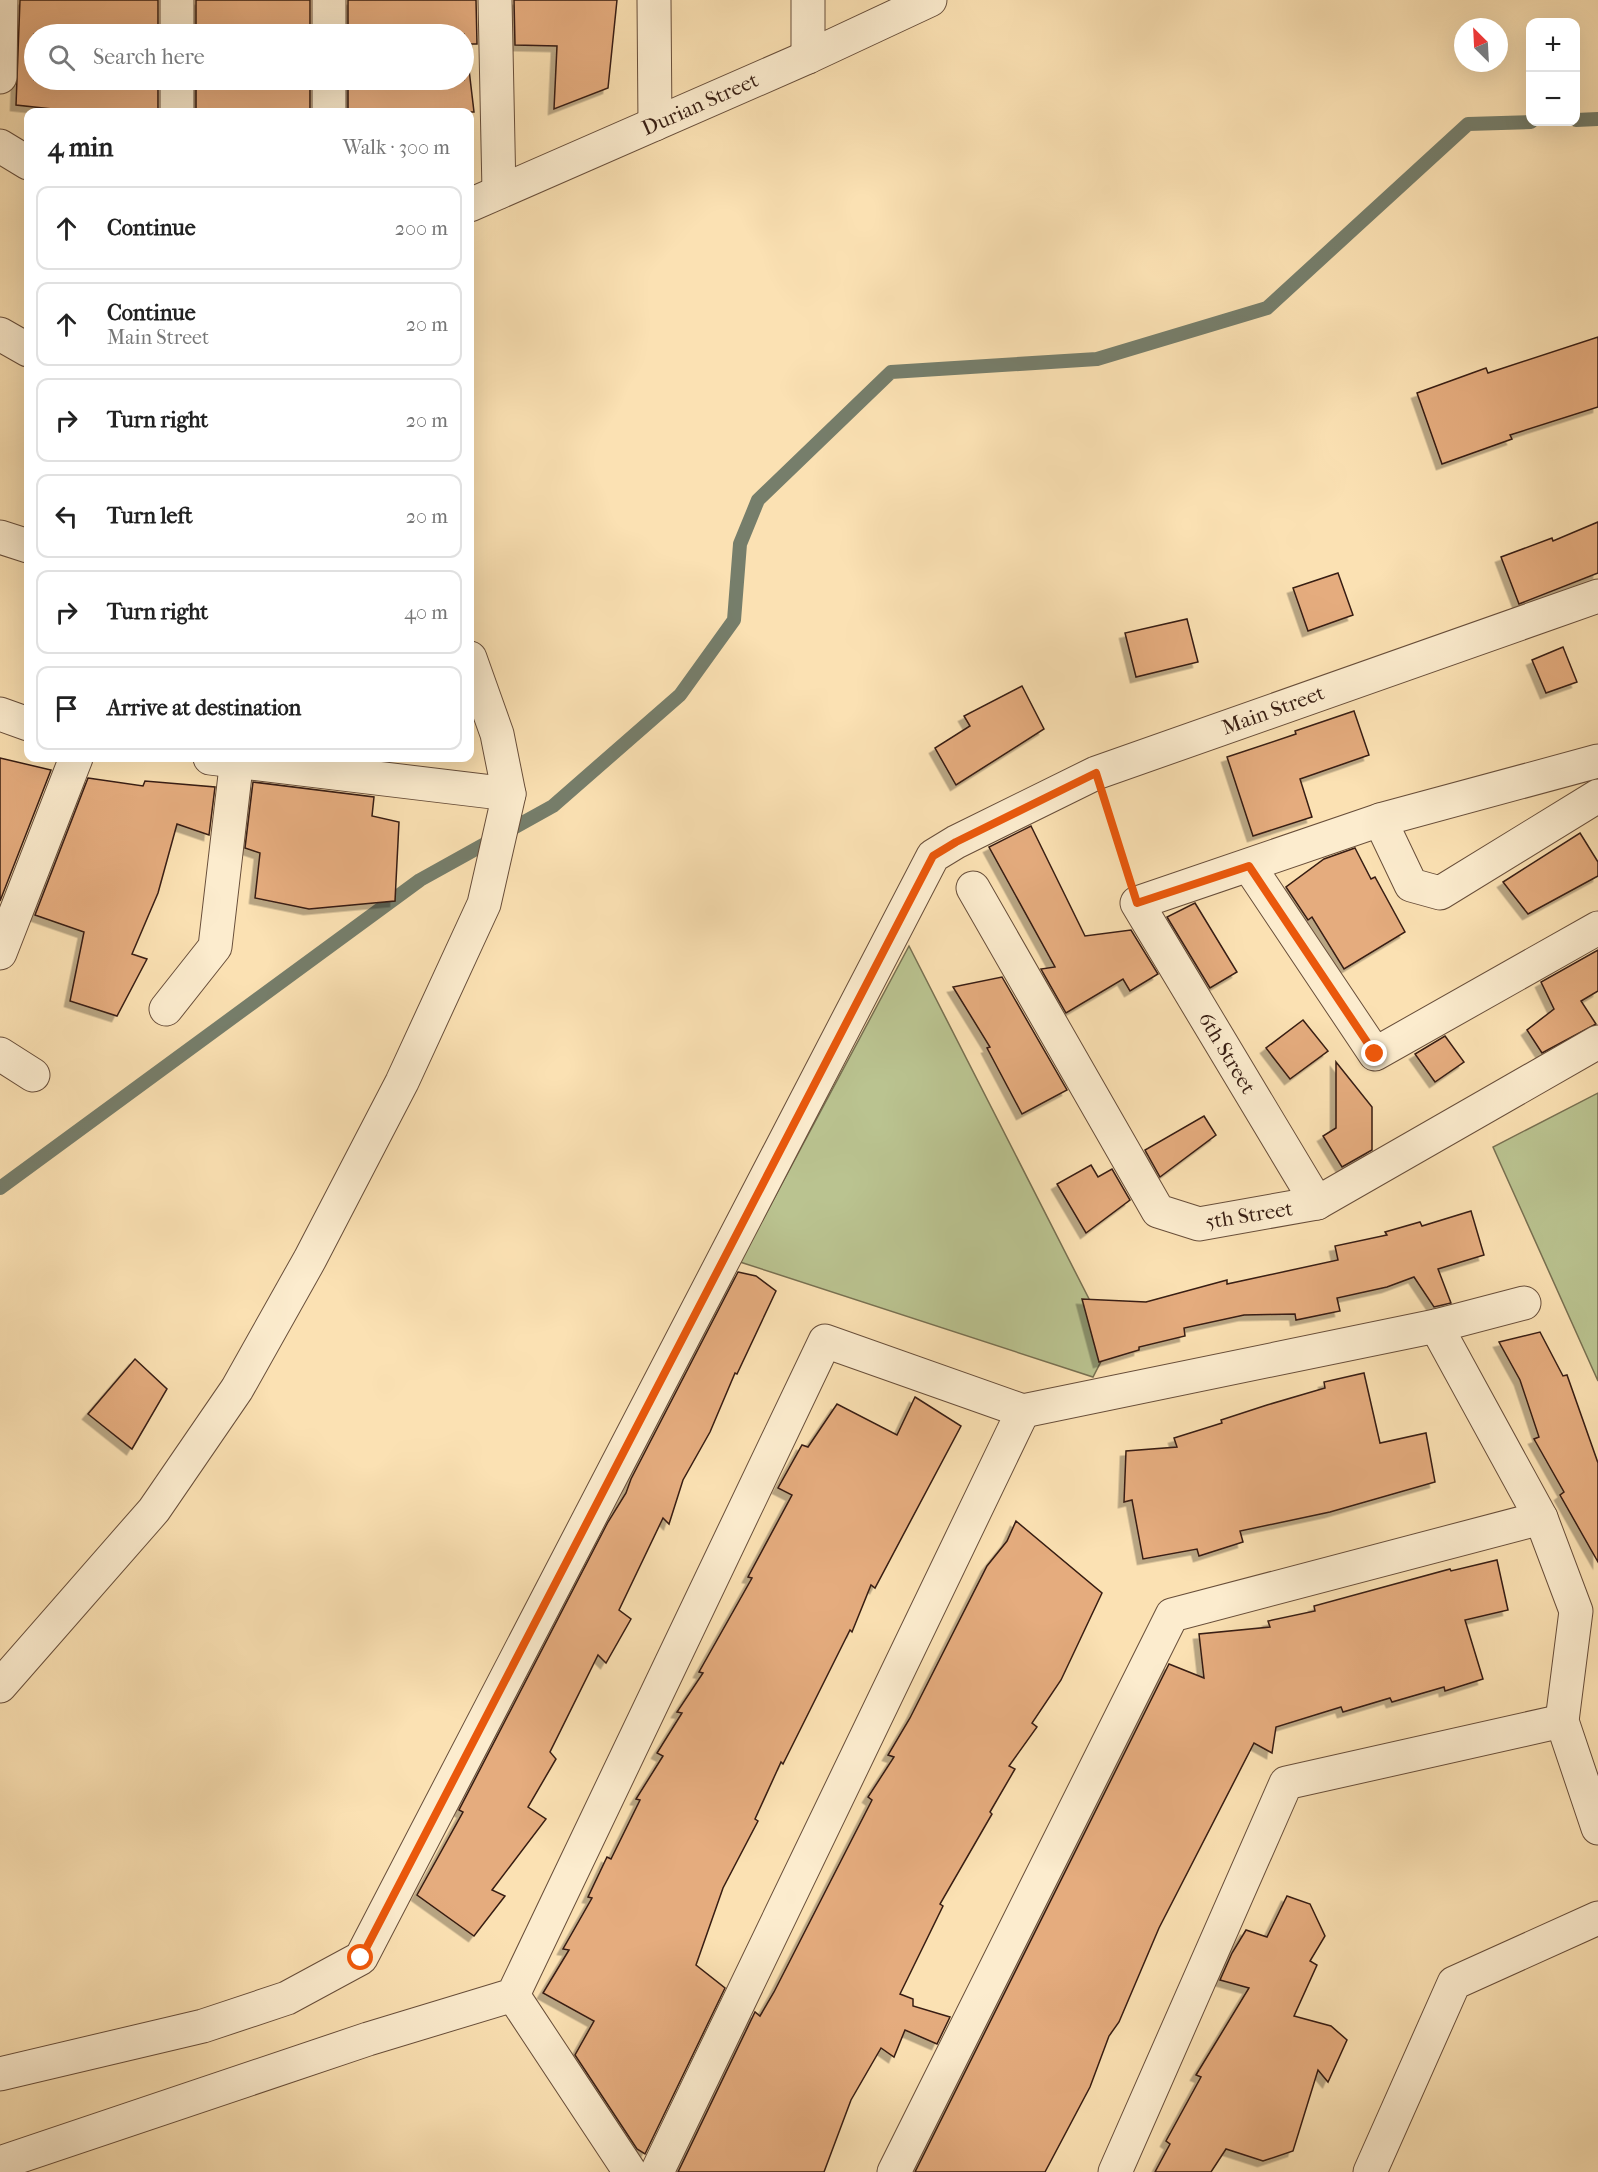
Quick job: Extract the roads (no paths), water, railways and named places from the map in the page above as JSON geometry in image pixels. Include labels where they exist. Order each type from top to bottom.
[{"type":"street","points":[[0,77],[1,0]]},
{"type":"street","points":[[177,0],[177,24]]},
{"type":"street","points":[[329,0],[329,24]]},
{"type":"street","points":[[495,0],[499,192]]},
{"type":"street","points":[[654,0],[656,124]]},
{"type":"street","points":[[808,0],[808,57]]},
{"type":"street","name":"Durian Street","points":[[474,203],[808,57],[930,0]]},
{"type":"street","points":[[177,90],[177,108]]},
{"type":"street","points":[[329,90],[329,108]]},
{"type":"street","points":[[0,146],[24,161]]},
{"type":"street","points":[[0,334],[24,348]]},
{"type":"street","points":[[0,537],[24,545]]},
{"type":"street","name":"Main Street","points":[[0,2074],[203,2026],[288,1998],[361,1958],[933,856],[956,842],[1096,773],[1598,596]]},
{"type":"street","points":[[0,1686],[154,1510],[237,1389],[310,1259],[402,1082],[484,904],[507,805],[497,734],[474,668]]},
{"type":"street","points":[[0,714],[24,723]]},
{"type":"street","points":[[1598,761],[1380,820],[1249,866],[1375,1054],[1598,928]]},
{"type":"street","points":[[0,953],[74,762]]},
{"type":"street","points":[[166,1009],[215,947],[228,762]]},
{"type":"street","points":[[246,762],[507,805]]},
{"type":"street","points":[[1380,820],[1411,885],[1440,893],[1598,796]]},
{"type":"street","name":"6th Street","points":[[1249,866],[1137,903],[1317,1203]]},
{"type":"street","name":"5th Street","points":[[974,888],[1158,1211],[1199,1224],[1317,1203],[1598,1042]]},
{"type":"street","points":[[0,1054],[33,1075]]},
{"type":"street","points":[[0,2163],[368,2039],[513,1995],[825,1341],[1023,1411],[1436,1326],[1524,1303]]},
{"type":"street","points":[[1436,1326],[1541,1518],[1576,1611],[1562,1721],[1598,1828]]},
{"type":"street","points":[[657,2172],[1023,1411]]},
{"type":"street","points":[[894,2172],[1172,1615],[1541,1518]]},
{"type":"street","points":[[1115,2172],[1286,1783],[1562,1721]]},
{"type":"street","points":[[1370,2172],[1454,1983],[1598,1918]]},
{"type":"street","points":[[513,1995],[630,2172]]},
{"type":"waterway","points":[[1580,120],[1598,119]]},
{"type":"waterway","points":[[0,1188],[420,880],[553,806],[680,695],[734,620],[740,544],[758,500],[891,372],[1097,359],[1267,308],[1468,124],[1526,122]]}]
